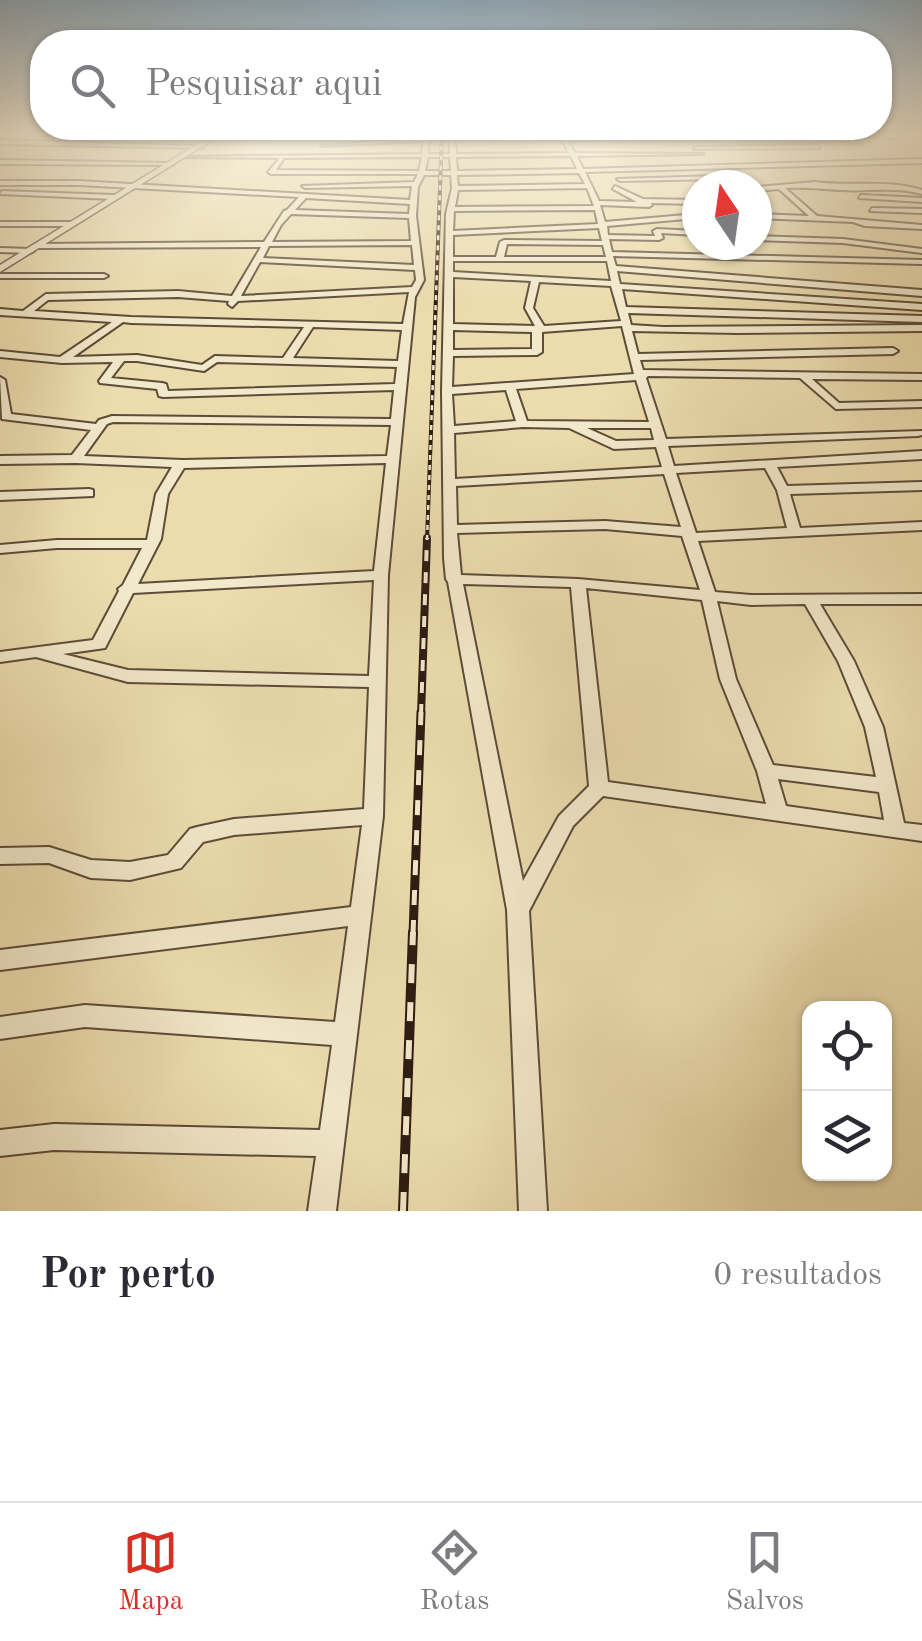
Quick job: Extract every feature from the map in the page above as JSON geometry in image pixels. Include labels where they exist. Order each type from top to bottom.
[{"type":"street","points":[[0,273],[123,191]]},
{"type":"street","points":[[259,191],[318,191]]},
{"type":"street","points":[[222,320],[286,212],[302,192],[310,191]]},
{"type":"street","points":[[286,212],[353,191]]},
{"type":"street","points":[[322,1211],[374,816],[381,575],[402,364],[415,289],[420,280],[420,191]]},
{"type":"street","points":[[451,191],[447,391],[453,578],[474,660],[518,910],[534,1211]]},
{"type":"street","points":[[489,191],[504,200]]},
{"type":"street","points":[[500,191],[537,208],[682,202]]},
{"type":"street","points":[[542,191],[543,199]]},
{"type":"street","points":[[591,191],[634,357],[708,597],[728,679],[766,771],[778,813]]},
{"type":"street","points":[[451,266],[659,238],[646,203],[620,191]]},
{"type":"street","points":[[785,191],[815,218]]},
{"type":"street","points":[[836,191],[922,201]]},
{"type":"street","points":[[792,195],[859,191]]},
{"type":"street","points":[[1,193],[112,197]]},
{"type":"street","points":[[854,220],[872,210],[922,201]]},
{"type":"street","points":[[516,231],[537,208]]},
{"type":"street","points":[[872,210],[922,211]]},
{"type":"street","points":[[606,245],[651,219],[682,217]]},
{"type":"street","points":[[772,217],[922,228]]},
{"type":"street","points":[[0,224],[71,224]]},
{"type":"street","points":[[450,233],[550,230],[606,245],[901,281]]},
{"type":"street","points":[[550,230],[559,242]]},
{"type":"street","points":[[656,231],[682,232]]},
{"type":"street","points":[[772,238],[850,241],[922,251]]},
{"type":"street","points":[[500,257],[504,242],[559,242],[922,262]]},
{"type":"street","points":[[0,250],[417,244]]},
{"type":"street","points":[[258,260],[420,268]]},
{"type":"street","points":[[884,261],[901,281],[922,293]]},
{"type":"street","points":[[451,266],[536,281],[922,307]]},
{"type":"street","points":[[0,273],[104,276]]},
{"type":"street","points":[[449,353],[538,350],[539,330],[529,308],[536,281]]},
{"type":"street","points":[[26,314],[46,297],[178,294],[234,299],[415,289]]},
{"type":"street","points":[[0,312],[120,320],[409,327]]},
{"type":"street","points":[[450,327],[539,330],[625,320],[922,319]]},
{"type":"street","points":[[62,360],[120,320]]},
{"type":"street","points":[[625,320],[690,332],[827,326],[922,328]]},
{"type":"street","points":[[274,390],[280,362],[310,325]]},
{"type":"street","points":[[634,357],[893,351]]},
{"type":"street","points":[[0,354],[62,360],[121,358],[204,368],[215,360],[402,364]]},
{"type":"street","points":[[121,358],[104,381],[162,386],[163,394],[402,387]]},
{"type":"street","points":[[447,391],[642,374],[922,378]]},
{"type":"street","points":[[802,374],[808,384],[836,406],[922,404]]},
{"type":"street","points":[[0,380],[3,420],[98,428]]},
{"type":"street","points":[[510,387],[523,424]]},
{"type":"street","points":[[895,406],[920,435]]},
{"type":"street","points":[[76,458],[98,428],[112,419],[397,422]]},
{"type":"street","points":[[448,430],[523,424],[656,424]]},
{"type":"street","points":[[570,424],[614,445],[660,440],[920,435]]},
{"type":"street","points":[[448,483],[922,455]]},
{"type":"street","points":[[1,462],[76,458],[180,464],[395,459]]},
{"type":"street","points":[[0,658],[99,644],[151,544],[160,519],[162,494],[180,464]]},
{"type":"street","points":[[770,466],[783,490],[795,533]]},
{"type":"street","points":[[783,490],[922,486]]},
{"type":"street","points":[[0,496],[89,493]]},
{"type":"street","points":[[450,528],[605,525],[687,535],[922,526]]},
{"type":"street","points":[[0,549],[151,544]]},
{"type":"street","points":[[125,589],[381,575]]},
{"type":"street","points":[[453,578],[578,584],[708,597],[811,601],[922,598]]},
{"type":"street","points":[[578,584],[599,788]]},
{"type":"street","points":[[811,601],[860,688],[874,727],[896,830]]},
{"type":"street","points":[[42,654],[128,676],[379,682]]},
{"type":"street","points":[[766,771],[888,786]]},
{"type":"street","points":[[518,910],[566,821],[599,788]]},
{"type":"street","points":[[599,788],[922,833]]},
{"type":"street","points":[[0,856],[48,855],[91,869],[130,871],[174,862],[197,835],[234,828],[374,816]]},
{"type":"street","points":[[0,960],[358,915]]},
{"type":"street","points":[[0,1028],[85,1016],[344,1034]]},
{"type":"street","points":[[0,1143],[54,1137],[330,1142]]},
{"type":"railway","points":[[427,540],[440,191]]},
{"type":"railway","points":[[421,715],[427,538]]},
{"type":"railway","points":[[413,935],[421,712]]},
{"type":"railway","points":[[403,1211],[413,932]]}]
